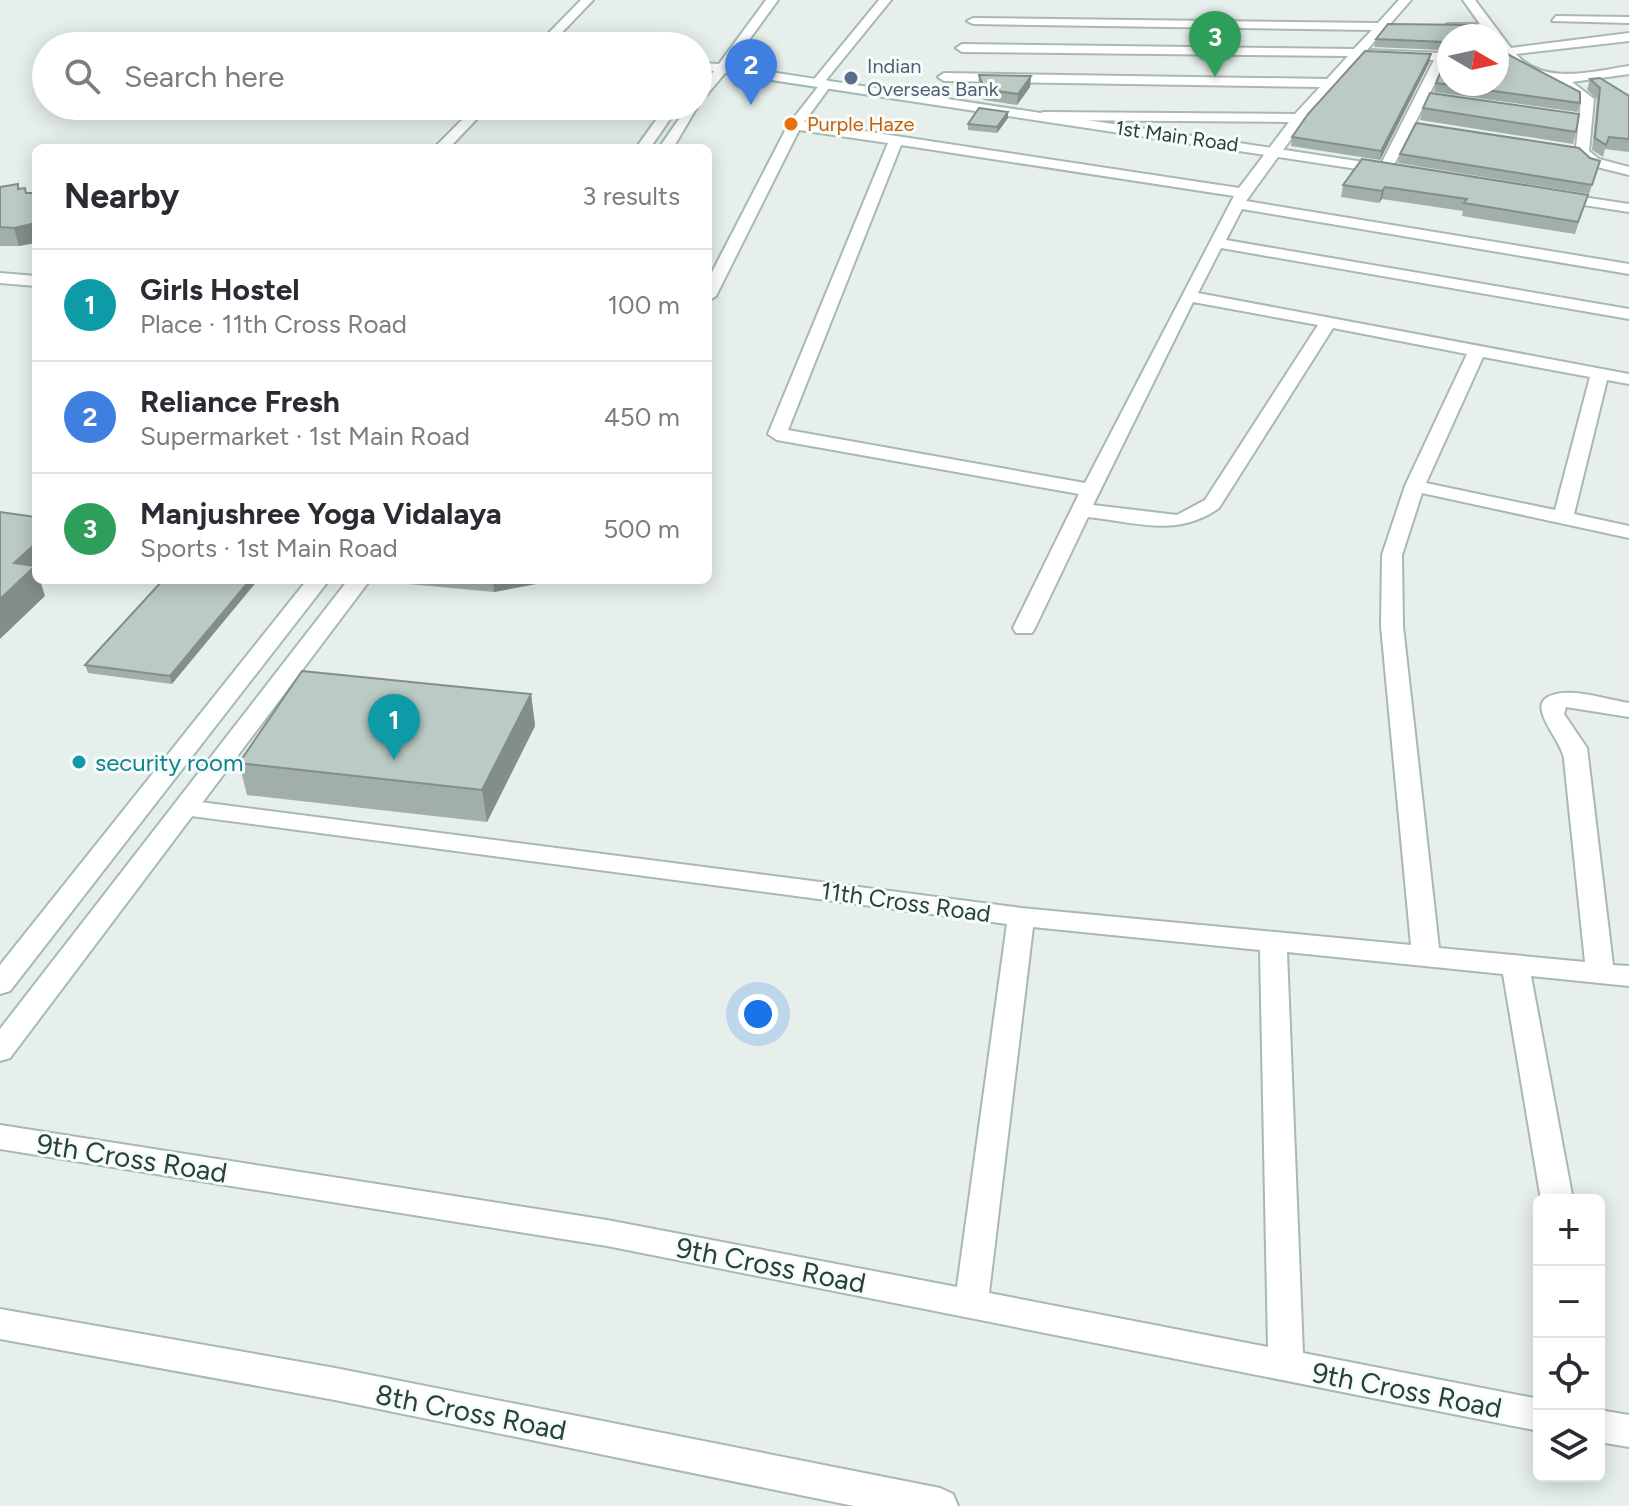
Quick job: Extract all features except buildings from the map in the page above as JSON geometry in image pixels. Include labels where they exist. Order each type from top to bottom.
[{"type":"street","points":[[556,32],[587,0]]},
{"type":"street","points":[[712,83],[772,0]]},
{"type":"street","points":[[712,288],[795,125],[885,0]]},
{"type":"street","points":[[1024,628],[1240,198],[1272,150],[1405,0]]},
{"type":"street","points":[[1469,0],[1486,24]]},
{"type":"street","points":[[1570,44],[1553,15],[1629,20]]},
{"type":"street","points":[[932,98],[977,16],[1411,27]]},
{"type":"street","points":[[1426,27],[1437,28]]},
{"type":"street","points":[[1509,52],[1629,37]]},
{"type":"street","points":[[953,63],[1357,53],[1442,57],[1385,170]]},
{"type":"street","points":[[1509,54],[1517,63],[1561,80],[1588,99],[1582,152]]},
{"type":"street","points":[[953,63],[1330,83]]},
{"type":"street","name":"1st Main Road","points":[[712,66],[1400,172]]},
{"type":"street","points":[[1561,80],[1629,70]]},
{"type":"street","points":[[1423,97],[1438,99]]},
{"type":"street","points":[[1043,116],[1299,118]]},
{"type":"street","points":[[1572,118],[1587,120]]},
{"type":"street","points":[[445,144],[469,120]]},
{"type":"street","points":[[646,144],[663,120]]},
{"type":"street","points":[[669,144],[685,120]]},
{"type":"street","points":[[795,125],[897,138],[1629,269]]},
{"type":"street","points":[[1410,125],[1425,128]]},
{"type":"street","points":[[897,138],[777,434],[1091,490]]},
{"type":"street","points":[[1567,149],[1582,152],[1594,162],[1629,171]]},
{"type":"street","points":[[1538,194],[1629,208]]},
{"type":"street","points":[[1216,243],[1629,314]]},
{"type":"street","points":[[0,278],[32,281]]},
{"type":"street","points":[[1189,296],[1629,379]]},
{"type":"street","points":[[1081,510],[1177,521],[1192,518],[1212,504],[1329,322]]},
{"type":"street","points":[[1426,954],[1392,626],[1392,555],[1415,486],[1477,350]]},
{"type":"street","points":[[1563,518],[1600,374]]},
{"type":"street","points":[[1415,486],[1629,532]]},
{"type":"street","points":[[0,984],[315,584]]},
{"type":"street","points":[[0,1050],[356,584]]},
{"type":"street","points":[[1600,972],[1575,748],[1552,714],[1553,704],[1564,700],[1629,710]]},
{"type":"street","name":"11th Cross Road","points":[[185,808],[1021,917],[1629,976]]},
{"type":"street","points":[[971,1305],[1021,917]]},
{"type":"street","points":[[1273,940],[1286,1367]]},
{"type":"street","points":[[1515,964],[1556,1194]]},
{"type":"street","name":"9th Cross Road","points":[[0,1137],[607,1233],[1533,1414]]},
{"type":"street","name":"8th Cross Road","points":[[0,1324],[335,1384],[940,1506]]},
{"type":"street","points":[[1605,1427],[1629,1431]]},
{"type":"place","name":"Manjushree Yoga Vidalaya","points":[[1215,77]]},
{"type":"place","name":"Indian Overseas Bank","points":[[851,78]]},
{"type":"place","name":"Reliance Fresh","points":[[751,105]]},
{"type":"place","name":"Purple Haze","points":[[791,124]]},
{"type":"place","name":"Girls Hostel","points":[[394,760]]},
{"type":"place","name":"security room","points":[[79,762]]}]
